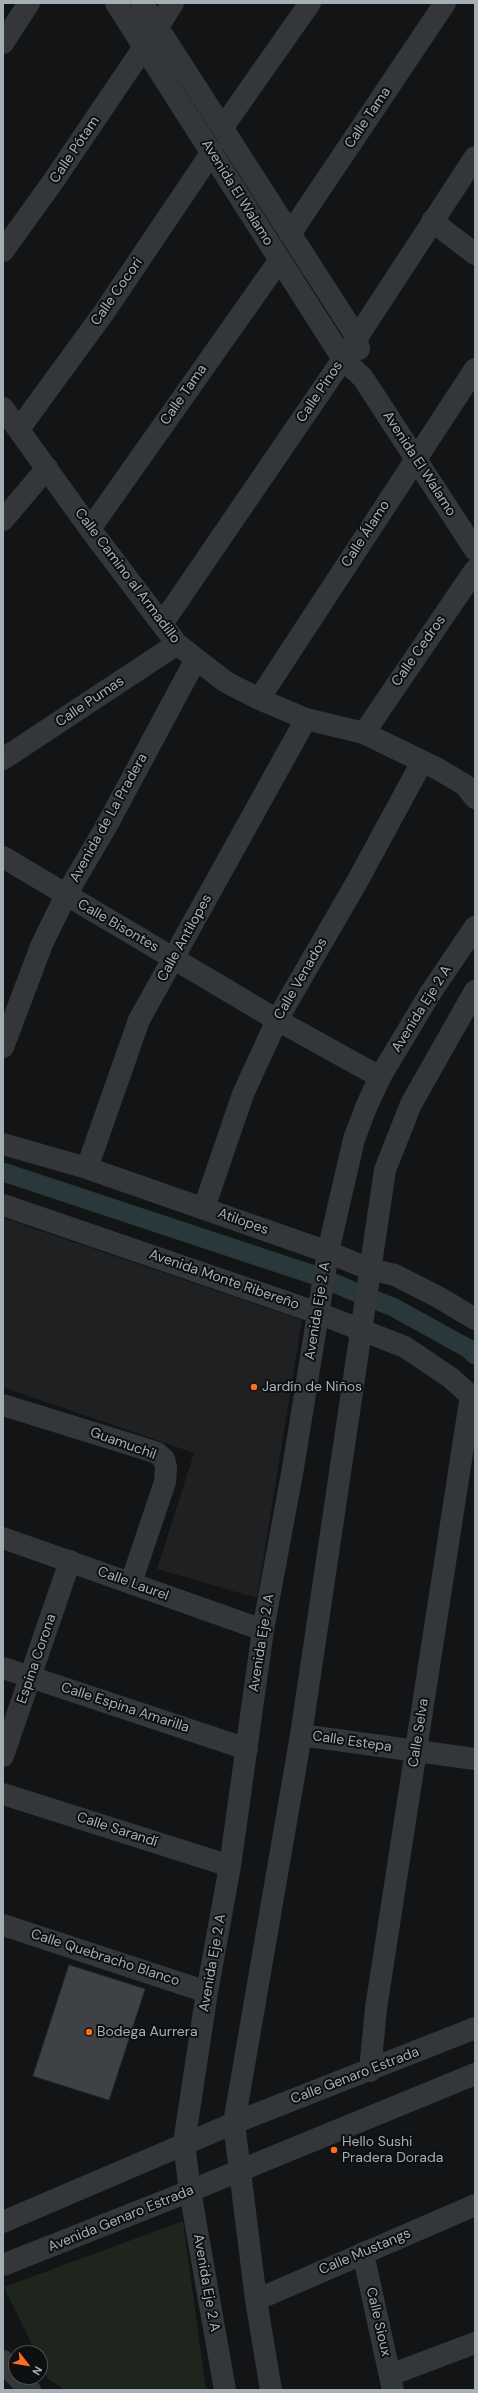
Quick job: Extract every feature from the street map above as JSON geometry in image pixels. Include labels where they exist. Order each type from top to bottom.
[{"type":"street","points":[[3,43],[29,3]]},
{"type":"street","name":"Avenida El Walamo","points":[[116,3],[212,152],[279,261],[343,359],[363,378],[475,550]]},
{"type":"street","name":"Avenida El Walamo","points":[[142,3],[157,28],[224,127],[290,234],[356,336],[363,378]]},
{"type":"street","points":[[157,28],[173,3]]},
{"type":"street","points":[[224,127],[310,3]]},
{"type":"street","name":"Calle Tama","points":[[290,234],[445,3]]},
{"type":"street","name":"Calle Pótam","points":[[3,251],[52,183],[144,47]]},
{"type":"street","name":"Calle Cocori","points":[[19,428],[105,311],[212,152]]},
{"type":"street","name":"Calle Pinos","points":[[162,624],[343,359],[356,336],[475,157]]},
{"type":"street","points":[[432,221],[475,254]]},
{"type":"street","name":"Calle Tama","points":[[90,530],[279,261]]},
{"type":"street","name":"Calle Álamo","points":[[259,699],[475,370]]},
{"type":"street","name":"Calle Camino al Armadillo","points":[[3,408],[19,428],[90,530],[177,644],[226,682],[259,699],[306,719],[364,733],[422,762],[472,784]]},
{"type":"street","points":[[3,520],[47,468]]},
{"type":"street","name":"Calle Cedros","points":[[364,733],[475,570]]},
{"type":"street","name":"Calle Pumas","points":[[3,759],[177,644]]},
{"type":"street","name":"Avenida de La Pradera","points":[[3,1047],[42,944],[66,895],[107,825],[196,659]]},
{"type":"street","name":"Calle Antilopes","points":[[88,1168],[140,1020],[306,719]]},
{"type":"street","name":"Calle Venados","points":[[204,1208],[243,1094],[277,1020],[422,762]]},
{"type":"street","name":"Calle Bisontes","points":[[3,857],[277,1020],[380,1077]]},
{"type":"street","name":"Avenida Eje 2 A","points":[[225,2390],[190,2191],[184,2143],[207,1992],[230,1866],[263,1630],[328,1252],[354,1139],[366,1105],[380,1077],[431,992],[475,927]]},
{"type":"street","points":[[271,2390],[256,2300],[238,2171],[234,2122],[301,1735],[360,1329],[385,1170],[411,1104],[475,991]]},
{"type":"street","name":"Atilopes","points":[[3,1144],[88,1168],[328,1252],[369,1269],[395,1275],[440,1298],[475,1319]]},
{"type":"street","name":"Avenida Monte Ribereño","points":[[3,1205],[318,1313],[404,1347],[451,1378],[473,1398]]},
{"type":"street","name":"Calle Selva","points":[[370,2071],[376,2008],[473,1398]]},
{"type":"street","name":"Guamuchil","points":[[3,1405],[145,1448],[157,1453],[164,1459],[166,1467],[165,1482],[131,1583]]},
{"type":"street","name":"Calle Laurel","points":[[3,1538],[263,1630]]},
{"type":"street","name":"Espina Corona","points":[[3,1756],[70,1561]]},
{"type":"street","name":"Calle Espina Amarilla","points":[[3,1668],[247,1748]]},
{"type":"street","name":"Calle Estepa","points":[[301,1735],[475,1759]]},
{"type":"street","name":"Calle Sarandí","points":[[3,1794],[230,1866]]},
{"type":"street","name":"Calle Quebracho Blanco","points":[[3,1925],[207,1992]]},
{"type":"street","name":"Calle Genaro Estrada","points":[[234,2122],[370,2071],[475,2028]]},
{"type":"street","points":[[238,2171],[475,2074]]},
{"type":"street","points":[[3,2222],[234,2122]]},
{"type":"street","name":"Avenida Genaro Estrada","points":[[3,2265],[238,2171]]},
{"type":"street","name":"Calle Mustangs","points":[[256,2300],[475,2205]]},
{"type":"street","name":"Calle Sioux","points":[[363,2253],[392,2382]]},
{"type":"street","points":[[392,2382],[475,2343]]},
{"type":"shaded area","points":[[3,1218],[302,1320],[257,1598],[157,1569],[194,1453],[3,1387]]},
{"type":"shaded area","points":[[183,2221],[206,2390],[65,2390],[48,2379],[48,2345],[32,2345],[4,2287]]},
{"type":"building","name":"Bodega Aurrera","points":[[69,1965],[145,1989],[109,2100],[33,2076]]},
{"type":"waterway","points":[[3,1172],[314,1275]]},
{"type":"waterway","points":[[334,1283],[355,1292]]},
{"type":"waterway","points":[[375,1300],[393,1307],[469,1349],[475,1355]]},
{"type":"place","name":"Jardín de Niños","points":[[254,1387]]},
{"type":"place","name":"Bodega Aurrera","points":[[89,2032]]},
{"type":"place","name":"Hello Sushi Pradera Dorada","points":[[334,2150]]}]
